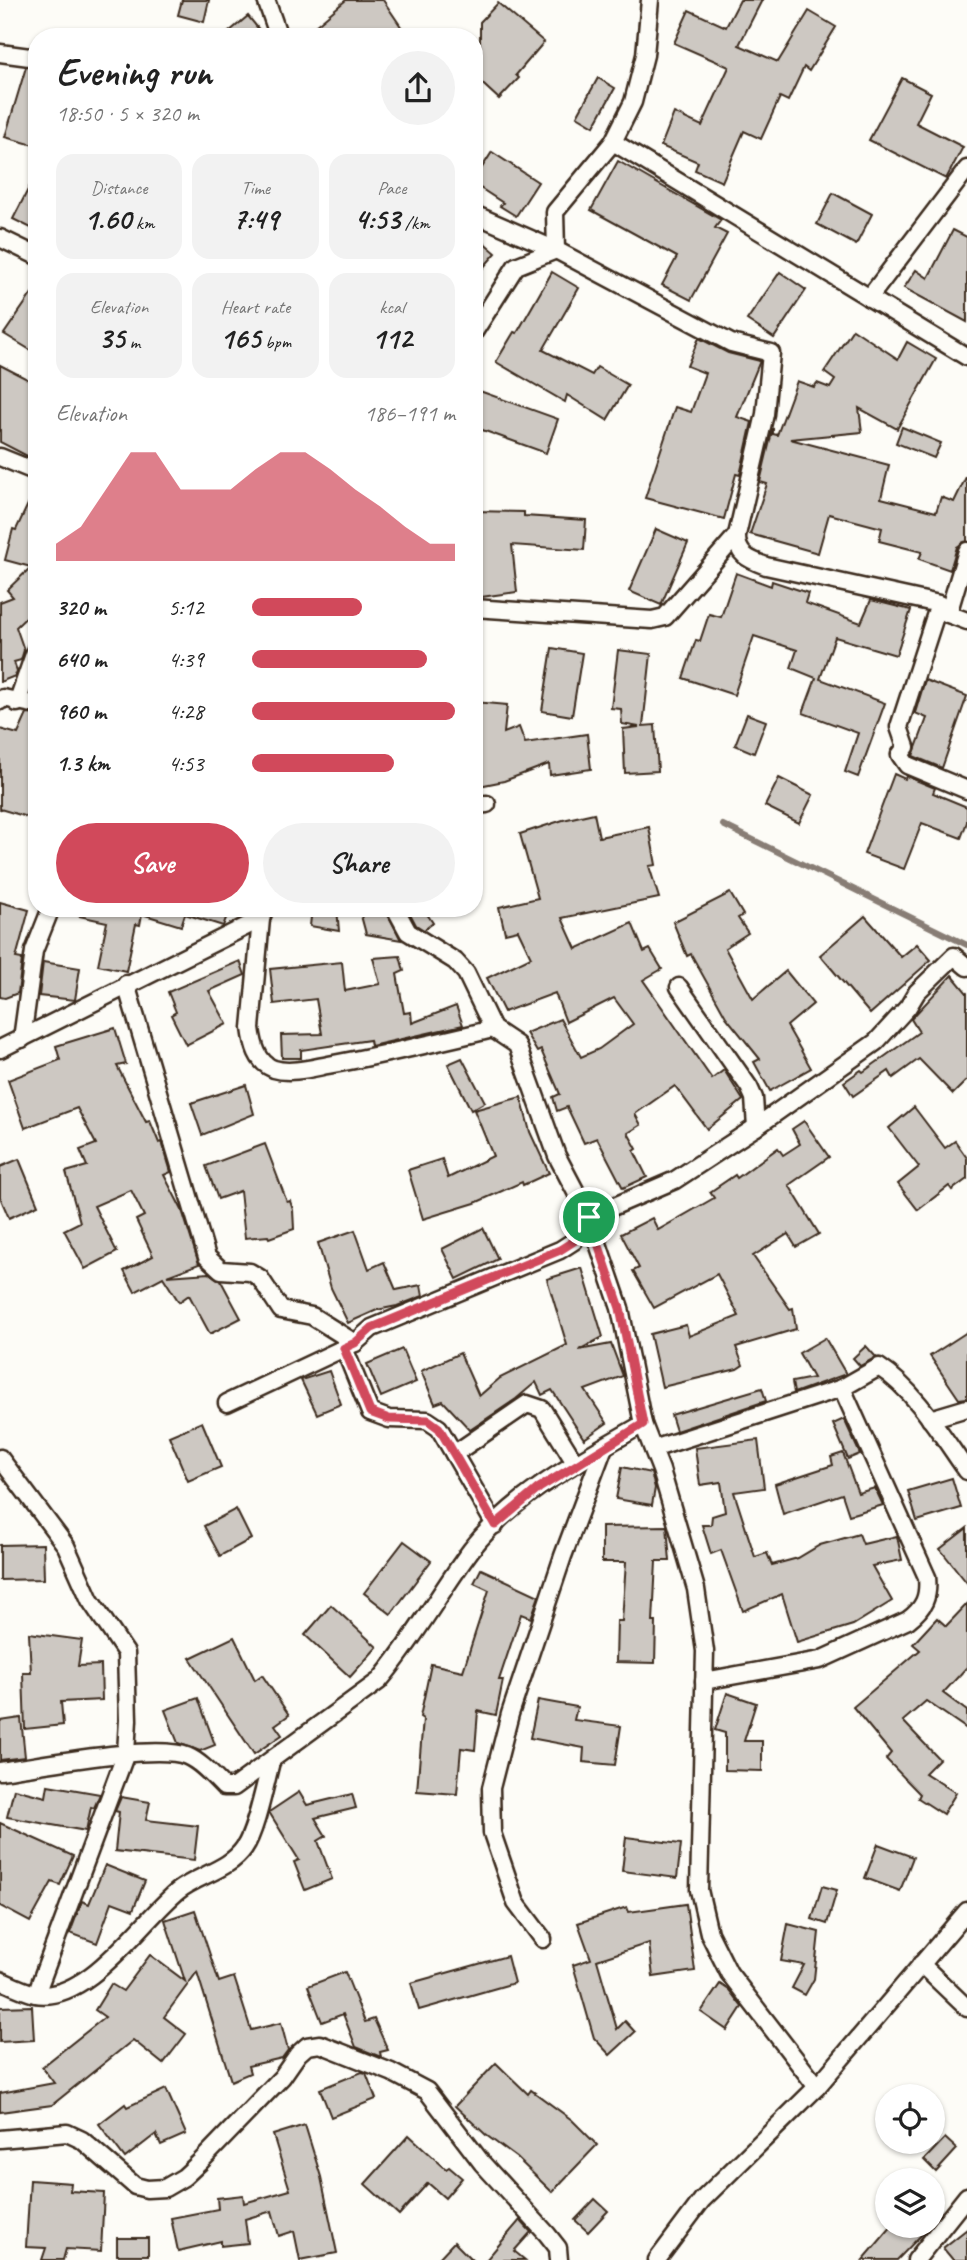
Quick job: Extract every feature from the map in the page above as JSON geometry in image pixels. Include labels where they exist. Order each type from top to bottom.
[{"type":"street","points":[[266,0],[276,28]]},
{"type":"street","points":[[556,250],[555,212],[613,142],[633,102],[645,55],[650,0]]},
{"type":"street","points":[[0,53],[28,57]]},
{"type":"street","points":[[613,142],[967,357]]},
{"type":"street","points":[[869,298],[967,169]]},
{"type":"street","points":[[483,218],[556,250],[731,343],[771,354],[765,414],[737,535],[736,546],[742,554],[766,566],[944,609],[967,621]]},
{"type":"street","points":[[0,238],[28,252]]},
{"type":"street","points":[[483,318],[516,267],[556,250]]},
{"type":"street","points":[[0,457],[28,468]]},
{"type":"street","points":[[483,609],[652,620],[664,617],[737,535]]},
{"type":"street","points":[[967,551],[899,727],[906,747],[900,755],[908,765],[967,790]]},
{"type":"street","points":[[18,703],[28,673]]},
{"type":"street","points":[[0,701],[3,698],[28,704]]},
{"type":"street","points":[[22,1039],[34,951],[47,917]]},
{"type":"street","points":[[0,1049],[257,917]]},
{"type":"street","points":[[263,917],[251,1028],[254,1047],[260,1058],[274,1069],[299,1070],[387,1055],[493,1029]]},
{"type":"street","points":[[400,917],[408,932],[455,961],[466,973],[493,1029],[517,1045],[557,1156],[589,1217],[620,1308],[643,1424],[696,1589],[705,1651],[699,1890],[709,1933],[729,1973],[817,2087]]},
{"type":"street","points":[[227,1404],[350,1345],[372,1328],[560,1250],[574,1241],[589,1217],[675,1180],[756,1127],[876,1042],[918,992],[954,956],[967,967]]},
{"type":"street","points":[[126,984],[207,1257],[220,1270],[250,1272],[260,1278],[281,1310],[312,1316],[350,1345],[370,1412],[389,1419],[428,1420],[439,1428],[495,1525]]},
{"type":"street","points":[[680,987],[749,1087],[754,1098],[756,1127]]},
{"type":"street","points":[[653,1449],[842,1388],[879,1367],[890,1374],[930,1419],[967,1471]]},
{"type":"street","points":[[704,1681],[820,1660],[908,1620],[921,1610],[929,1593],[927,1577],[842,1388]]},
{"type":"street","points":[[454,1454],[527,1404],[542,1409],[576,1464]]},
{"type":"street","points":[[930,1419],[967,1408]]},
{"type":"street","points":[[0,1771],[126,1753],[180,1754],[190,1757],[223,1787],[230,1789],[271,1762],[379,1681],[397,1660],[472,1548],[495,1525],[539,1488],[643,1424]]},
{"type":"street","points":[[543,1938],[516,1903],[492,1833],[491,1788],[510,1714],[563,1556],[604,1447]]},
{"type":"street","points":[[0,1458],[66,1546],[90,1600],[126,1653],[126,1753],[36,1994]]},
{"type":"street","points":[[0,1980],[36,1994],[53,1994],[69,1988],[102,1967],[174,1894],[191,1881],[235,1859],[246,1845],[271,1762]]},
{"type":"street","points":[[657,2260],[702,2200],[817,2087],[967,1911]]},
{"type":"street","points":[[921,1964],[967,2008]]},
{"type":"street","points":[[0,2139],[67,2133],[82,2140],[135,2186],[147,2189],[165,2188],[184,2177],[201,2162],[282,2077],[298,2054],[307,2046],[320,2044],[391,2072],[427,2091],[482,2163],[547,2234],[558,2249],[559,2260]]},
{"type":"street","points":[[916,2260],[967,2196]]},
{"type":"building","points":[[182,0],[209,0],[204,22],[178,15]]},
{"type":"building","points":[[346,0],[383,0],[402,28],[313,28]]},
{"type":"building","points":[[740,0],[762,0],[739,45],[778,62],[809,11],[836,27],[809,71],[804,67],[788,101],[780,97],[761,139],[744,131],[722,182],[695,170],[698,162],[661,146],[674,113],[702,126],[729,67],[674,43],[689,10],[726,27]]},
{"type":"building","points":[[498,3],[544,42],[516,75],[519,78],[499,99],[483,84],[483,28],[480,28],[480,22]]},
{"type":"building","points":[[248,16],[258,28],[234,28]]},
{"type":"building","points":[[26,67],[28,67],[28,143],[5,137]]},
{"type":"building","points":[[598,78],[615,88],[594,126],[577,116]]},
{"type":"building","points":[[902,78],[931,93],[916,123],[963,147],[946,179],[869,140]]},
{"type":"building","points":[[492,152],[538,182],[516,216],[500,206],[503,203],[483,190],[483,166]]},
{"type":"building","points":[[618,161],[721,220],[715,228],[727,234],[691,300],[662,285],[677,257],[591,210]]},
{"type":"building","points":[[28,190],[28,226],[13,219]]},
{"type":"building","points":[[833,193],[872,214],[856,245],[817,224]]},
{"type":"building","points":[[953,230],[967,237],[967,322],[904,288],[916,270],[928,278]]},
{"type":"building","points":[[483,242],[496,253],[483,268]]},
{"type":"building","points":[[552,272],[579,288],[543,350],[592,375],[597,367],[628,385],[607,420],[567,395],[565,402],[496,362],[514,332],[517,333]]},
{"type":"building","points":[[780,272],[806,290],[774,338],[747,320]]},
{"type":"building","points":[[28,299],[28,349],[4,334]]},
{"type":"building","points":[[853,329],[898,359],[907,342],[936,359],[897,429],[859,408],[862,432],[790,439],[889,465],[881,498],[936,512],[941,497],[954,502],[967,475],[967,541],[957,547],[950,570],[919,559],[922,552],[879,541],[882,528],[829,514],[818,553],[750,534],[767,484],[760,482],[773,428],[773,434],[777,435],[797,381],[814,387],[817,383],[830,388],[835,380],[824,372]]},
{"type":"building","points":[[699,338],[728,353],[760,361],[737,417],[752,422],[740,475],[736,474],[724,519],[645,498],[675,407],[691,412],[705,373],[687,366]]},
{"type":"building","points":[[0,365],[28,379],[28,456],[0,442]]},
{"type":"building","points":[[483,392],[558,419],[546,453],[483,430]]},
{"type":"building","points":[[902,427],[941,443],[934,458],[896,443]]},
{"type":"building","points":[[28,504],[28,566],[5,560],[13,529],[16,530]]},
{"type":"building","points":[[483,511],[524,512],[524,516],[586,520],[584,550],[512,545],[517,592],[483,597]]},
{"type":"building","points":[[656,529],[688,543],[661,605],[629,591]]},
{"type":"building","points":[[28,570],[28,616],[16,627],[24,650],[21,660],[14,662],[17,671],[15,676],[0,682],[0,602],[13,597],[7,590]]},
{"type":"building","points":[[736,573],[771,586],[772,581],[808,593],[805,603],[861,623],[871,600],[911,610],[896,655],[835,637],[820,679],[885,703],[858,777],[845,772],[858,733],[803,713],[816,678],[791,668],[797,650],[754,636],[734,695],[683,678],[696,640],[700,641],[709,614],[721,617]]},
{"type":"building","points":[[552,648],[582,653],[572,716],[542,711]]},
{"type":"building","points":[[618,650],[651,654],[643,726],[655,725],[658,771],[625,773],[623,729],[639,727],[622,724],[621,709],[611,708]]},
{"type":"building","points":[[925,680],[967,696],[942,768],[913,756],[927,718],[915,713]]},
{"type":"building","points":[[483,703],[507,705],[504,733],[519,727],[525,743],[587,734],[591,769],[550,775],[549,764],[504,781],[483,785]]},
{"type":"building","points":[[28,714],[28,817],[0,809],[0,729],[18,734]]},
{"type":"building","points":[[747,714],[766,721],[754,753],[735,745]]},
{"type":"building","points":[[894,774],[935,788],[933,793],[967,807],[967,822],[961,838],[922,823],[904,869],[864,854]]},
{"type":"building","points":[[779,778],[813,795],[799,823],[765,806]]},
{"type":"building","points":[[594,813],[599,837],[649,827],[656,865],[649,866],[659,898],[562,918],[576,949],[632,923],[644,952],[650,949],[662,969],[643,980],[712,1079],[724,1070],[743,1100],[707,1129],[675,1086],[635,1114],[641,1125],[628,1133],[647,1177],[623,1188],[597,1138],[584,1143],[567,1107],[557,1111],[553,1097],[560,1094],[541,1050],[537,1052],[526,1033],[560,1019],[581,1057],[599,1049],[633,1024],[614,998],[566,1022],[555,993],[504,1012],[487,978],[531,957],[518,930],[505,933],[499,907],[538,898],[520,834]]},
{"type":"building","points":[[730,893],[743,915],[738,918],[748,933],[725,948],[753,999],[786,971],[813,1004],[787,1026],[811,1068],[770,1091],[754,1062],[760,1059],[726,1017],[691,954],[687,956],[673,922]]},
{"type":"building","points":[[0,902],[28,910],[28,914],[16,958],[22,959],[18,993],[0,997]]},
{"type":"building","points":[[865,916],[901,957],[917,944],[931,960],[870,1014],[820,955]]},
{"type":"building","points":[[84,917],[141,917],[140,925],[136,924],[126,971],[98,965],[107,922]]},
{"type":"building","points":[[152,917],[184,917],[181,926]]},
{"type":"building","points":[[194,917],[226,917],[223,926]]},
{"type":"building","points":[[311,917],[338,917],[339,931],[310,926]]},
{"type":"building","points":[[361,917],[390,917],[401,940],[366,934]]},
{"type":"building","points":[[412,917],[429,917],[433,923],[424,930],[416,925]]},
{"type":"building","points":[[400,956],[404,971],[397,974],[404,1013],[411,1012],[412,1023],[456,1006],[463,1025],[371,1046],[370,1040],[301,1050],[301,1058],[282,1058],[281,1035],[322,1034],[316,999],[274,1004],[270,969],[342,962],[345,991],[380,984],[373,958]]},
{"type":"building","points":[[240,961],[245,975],[209,991],[227,1024],[186,1045],[171,1015],[176,1012],[168,992]]},
{"type":"building","points":[[43,962],[80,968],[75,1000],[39,996]]},
{"type":"building","points":[[952,975],[967,993],[967,1080],[953,1094],[919,1059],[893,1078],[889,1071],[853,1096],[844,1082],[861,1070],[863,1072],[919,1032],[911,1019]]},
{"type":"building","points":[[115,1028],[126,1064],[117,1066],[146,1122],[150,1121],[159,1143],[162,1142],[171,1172],[164,1175],[182,1210],[199,1264],[167,1276],[209,1273],[221,1281],[241,1318],[210,1334],[189,1295],[179,1302],[163,1277],[135,1292],[124,1271],[153,1256],[136,1220],[144,1216],[131,1190],[94,1206],[117,1252],[85,1269],[64,1230],[80,1222],[66,1172],[87,1166],[80,1150],[96,1144],[77,1108],[25,1128],[8,1080],[60,1060],[56,1046]]},
{"type":"building","points":[[462,1058],[485,1102],[471,1110],[448,1064]]},
{"type":"building","points":[[246,1085],[254,1114],[202,1135],[191,1103]]},
{"type":"building","points":[[521,1097],[530,1132],[549,1173],[475,1203],[423,1219],[408,1170],[442,1159],[448,1178],[493,1156],[474,1110]]},
{"type":"building","points":[[914,1107],[945,1148],[955,1141],[967,1158],[967,1179],[952,1190],[949,1186],[918,1210],[898,1184],[919,1167],[889,1128]]},
{"type":"building","points":[[804,1121],[829,1157],[789,1185],[819,1234],[796,1247],[788,1234],[753,1256],[790,1309],[793,1308],[796,1329],[736,1347],[743,1365],[737,1369],[662,1387],[650,1334],[686,1325],[689,1336],[739,1316],[717,1274],[654,1308],[633,1271],[639,1268],[621,1234],[652,1218],[658,1230],[714,1198],[710,1192],[735,1175],[737,1178],[778,1148],[783,1155],[800,1144],[792,1129]]},
{"type":"building","points":[[265,1144],[287,1202],[290,1201],[294,1229],[269,1238],[245,1238],[240,1191],[218,1199],[206,1166]]},
{"type":"building","points":[[19,1159],[38,1205],[9,1218],[0,1197],[0,1167]]},
{"type":"building","points":[[483,1228],[498,1259],[457,1279],[442,1249]]},
{"type":"building","points":[[355,1230],[369,1269],[384,1262],[396,1290],[421,1285],[423,1296],[377,1310],[348,1323],[331,1288],[318,1243]]},
{"type":"building","points":[[582,1268],[603,1337],[579,1350],[611,1344],[623,1376],[585,1390],[607,1423],[584,1439],[552,1390],[542,1395],[536,1382],[470,1430],[443,1401],[435,1404],[421,1371],[460,1353],[479,1396],[500,1378],[567,1345],[547,1279]]},
{"type":"building","points":[[967,1332],[967,1398],[959,1399],[930,1356]]},
{"type":"building","points":[[825,1338],[846,1374],[794,1393],[792,1382],[813,1378],[799,1353]]},
{"type":"building","points":[[866,1346],[876,1357],[860,1366],[853,1358]]},
{"type":"building","points":[[402,1349],[416,1382],[381,1397],[367,1364]]},
{"type":"building","points":[[329,1371],[341,1404],[317,1414],[301,1380]]},
{"type":"building","points":[[762,1388],[766,1401],[676,1431],[671,1415]]},
{"type":"building","points":[[844,1419],[860,1454],[848,1459],[833,1424]]},
{"type":"building","points":[[202,1422],[221,1467],[188,1481],[169,1436]]},
{"type":"building","points":[[758,1440],[764,1488],[734,1492],[755,1557],[767,1553],[772,1565],[798,1558],[820,1545],[859,1534],[863,1544],[897,1536],[902,1560],[872,1566],[892,1601],[853,1625],[797,1642],[782,1594],[743,1611],[721,1550],[711,1554],[702,1525],[711,1525],[712,1516],[725,1512],[721,1482],[700,1485],[695,1448]]},
{"type":"building","points":[[843,1453],[858,1493],[875,1488],[883,1505],[849,1515],[842,1494],[783,1514],[775,1484],[833,1465],[831,1457]]},
{"type":"building","points":[[622,1467],[651,1473],[655,1488],[652,1505],[616,1499]]},
{"type":"building","points":[[952,1478],[961,1508],[917,1521],[908,1491]]},
{"type":"building","points":[[236,1509],[251,1539],[220,1556],[204,1526]]},
{"type":"building","points":[[667,1526],[670,1561],[656,1561],[653,1622],[656,1622],[655,1663],[616,1662],[617,1621],[622,1621],[626,1562],[602,1562],[602,1527]]},
{"type":"building","points":[[967,1528],[967,1583],[940,1549]]},
{"type":"building","points":[[404,1541],[431,1561],[391,1614],[364,1593]]},
{"type":"building","points":[[43,1544],[44,1579],[0,1580],[0,1545]]},
{"type":"building","points":[[481,1569],[539,1596],[531,1618],[521,1614],[499,1680],[503,1680],[496,1715],[478,1711],[475,1750],[461,1748],[457,1794],[417,1791],[423,1719],[420,1717],[431,1664],[463,1671],[489,1590],[474,1583]]},
{"type":"building","points":[[967,1604],[967,1667],[943,1693],[967,1711],[967,1729],[926,1701],[903,1721],[939,1759],[925,1773],[956,1793],[943,1814],[918,1798],[920,1794],[886,1759],[891,1753],[853,1707],[920,1650],[913,1644],[937,1618],[946,1626]]},
{"type":"building","points":[[331,1605],[377,1647],[350,1677],[305,1635]]},
{"type":"building","points":[[29,1633],[82,1640],[78,1666],[101,1665],[102,1700],[61,1702],[63,1725],[25,1729],[23,1673],[31,1673]]},
{"type":"building","points":[[234,1637],[255,1680],[262,1675],[289,1715],[275,1725],[282,1735],[254,1754],[190,1658]]},
{"type":"building","points":[[727,1693],[756,1703],[744,1741],[762,1741],[762,1771],[725,1770],[725,1733],[715,1730]]},
{"type":"building","points":[[198,1698],[215,1745],[200,1751],[178,1743],[165,1710]]},
{"type":"building","points":[[538,1700],[577,1707],[574,1720],[621,1726],[615,1765],[583,1762],[584,1748],[530,1738]]},
{"type":"building","points":[[21,1718],[25,1757],[0,1760],[0,1721]]},
{"type":"building","points":[[48,1785],[100,1794],[94,1808],[91,1807],[86,1831],[7,1817],[14,1789],[46,1797]]},
{"type":"building","points":[[299,1792],[307,1805],[352,1794],[356,1808],[315,1818],[326,1836],[318,1841],[332,1879],[305,1890],[294,1862],[299,1860],[269,1812]]},
{"type":"building","points":[[121,1797],[150,1802],[146,1820],[198,1826],[194,1860],[115,1851],[119,1812],[115,1811]]},
{"type":"building","points":[[0,1823],[73,1856],[60,1885],[52,1882],[30,1922],[0,1906]]},
{"type":"building","points":[[626,1837],[681,1844],[677,1878],[622,1871]]},
{"type":"building","points":[[878,1844],[913,1857],[900,1891],[865,1878]]},
{"type":"building","points":[[105,1865],[145,1881],[133,1910],[112,1902],[97,1943],[70,1933],[82,1901],[89,1904]]},
{"type":"building","points":[[822,1886],[837,1890],[827,1924],[812,1919]]},
{"type":"building","points":[[686,1904],[695,1971],[653,1977],[649,1943],[597,1960],[617,2029],[625,2021],[635,2032],[610,2055],[594,2038],[573,1965],[591,1959],[578,1923],[627,1907],[629,1912]]},
{"type":"building","points":[[195,1910],[219,1982],[234,1977],[251,2030],[281,2023],[288,2050],[282,2058],[248,2066],[250,2073],[231,2081],[197,1972],[164,2017],[186,2034],[163,2064],[133,2040],[52,2105],[0,2112],[0,2093],[54,2083],[42,2067],[105,2017],[95,2010],[111,1984],[123,1991],[150,1955],[185,1981],[165,1920]]},
{"type":"building","points":[[788,1924],[819,1932],[814,1979],[805,1995],[792,1988],[804,1965],[781,1961]]},
{"type":"building","points":[[507,1956],[514,1983],[419,2010],[411,1983]]},
{"type":"building","points":[[345,1972],[365,2022],[374,2019],[388,2050],[380,2052],[381,2057],[356,2047],[343,2014],[322,2022],[308,1986]]},
{"type":"building","points":[[720,1984],[729,1990],[742,2007],[727,2030],[701,2012]]},
{"type":"building","points":[[32,2006],[34,2040],[0,2042],[0,2007]]},
{"type":"building","points":[[496,2063],[528,2094],[531,2090],[572,2120],[597,2145],[552,2192],[517,2158],[486,2135],[455,2106]]},
{"type":"building","points":[[362,2072],[366,2073],[376,2099],[331,2117],[320,2089]]},
{"type":"building","points":[[166,2089],[186,2134],[161,2145],[156,2134],[125,2158],[99,2124],[125,2104],[127,2107]]},
{"type":"building","points":[[305,2125],[321,2177],[337,2253],[300,2260],[294,2231],[279,2236],[272,2211],[245,2219],[248,2243],[221,2246],[221,2241],[178,2251],[171,2218],[218,2209],[217,2198],[243,2195],[244,2203],[290,2190],[273,2135]]},
{"type":"building","points":[[409,2135],[446,2169],[449,2167],[462,2178],[445,2198],[428,2183],[399,2215],[365,2184]]},
{"type":"building","points":[[945,2138],[957,2149],[940,2168],[932,2168],[924,2160],[930,2154],[945,2154]]},
{"type":"building","points":[[30,2180],[71,2183],[70,2191],[104,2193],[101,2251],[66,2249],[63,2260],[42,2260],[46,2248],[26,2247]]},
{"type":"building","points":[[595,2199],[608,2211],[588,2232],[575,2220]]},
{"type":"building","points":[[520,2220],[531,2232],[514,2251],[525,2260],[486,2260]]},
{"type":"building","points":[[967,2229],[967,2260],[953,2260],[943,2248]]},
{"type":"building","points":[[117,2238],[148,2238],[148,2255],[117,2255]]},
{"type":"building","points":[[882,2238],[918,2238],[897,2260],[863,2260]]},
{"type":"building","points":[[454,2242],[472,2260],[437,2260]]},
{"type":"waterway","points":[[723,825],[967,945]]},
{"type":"route","points":[[589,1217],[620,1308],[643,1424],[539,1488],[495,1525],[439,1428],[428,1420],[389,1419],[370,1412],[344,1348],[355,1343],[372,1328],[560,1250],[574,1241],[589,1217]]}]
